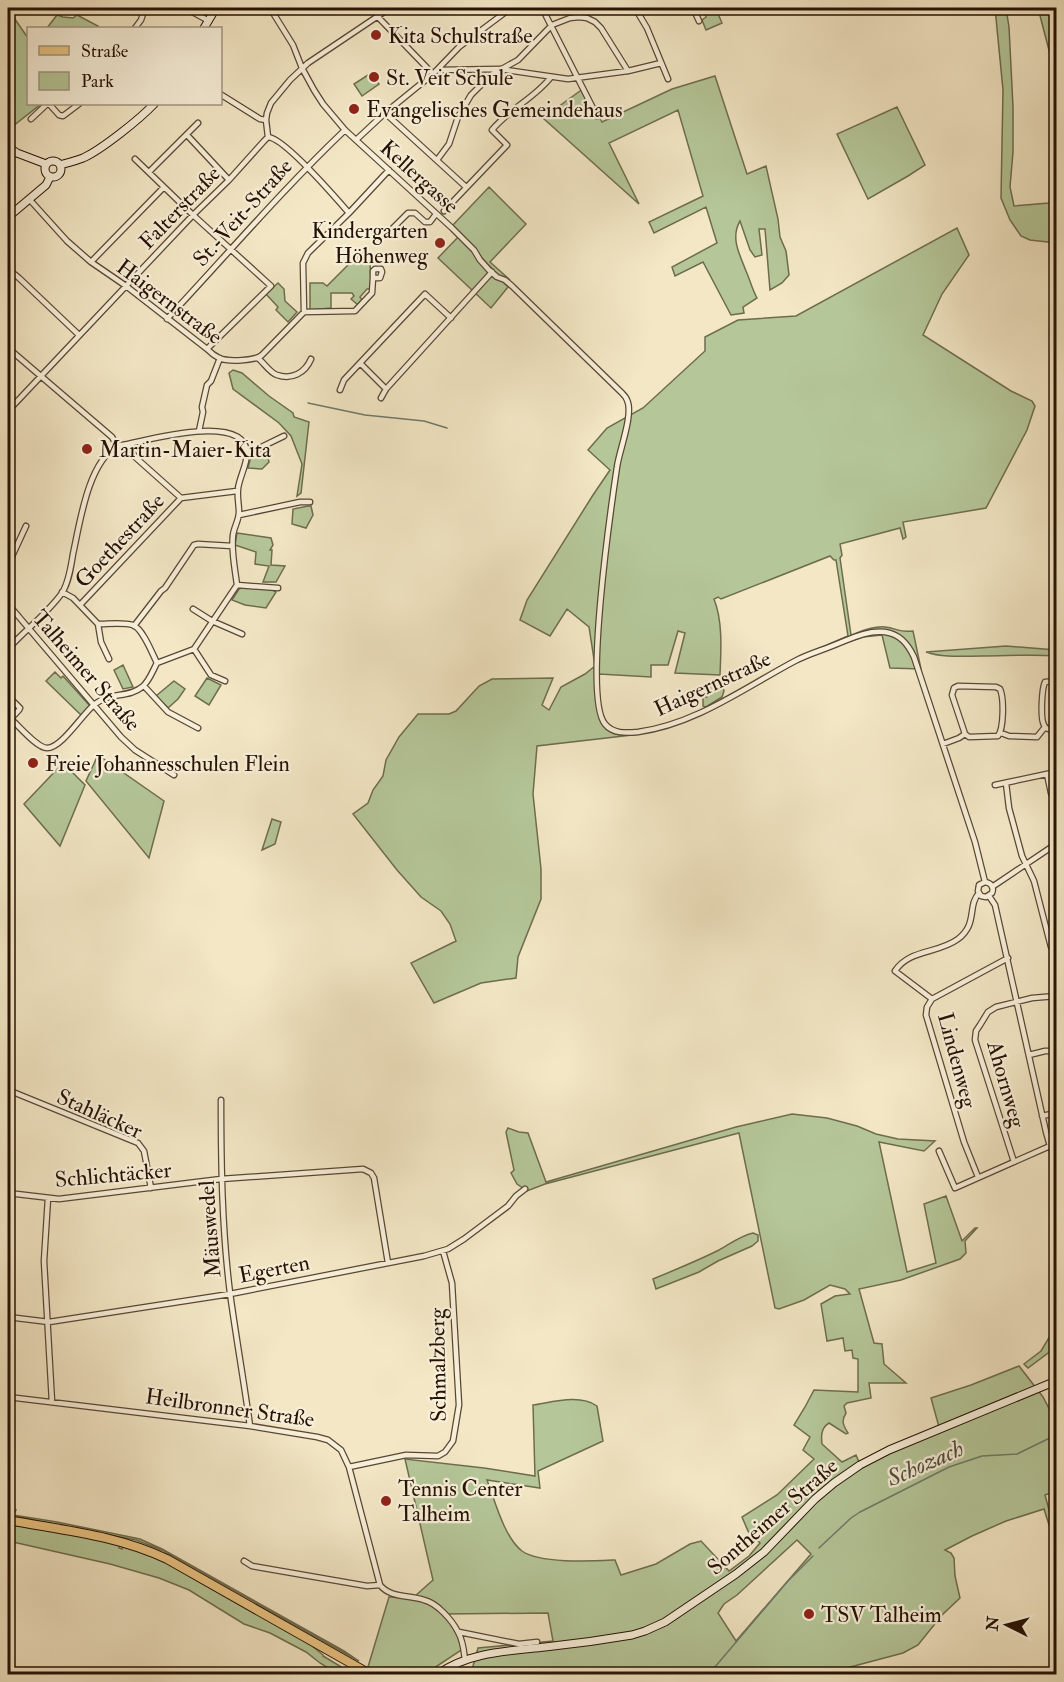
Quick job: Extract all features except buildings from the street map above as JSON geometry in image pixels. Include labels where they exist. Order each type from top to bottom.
[{"type":"main road","points":[[8,1520],[109,1538],[148,1549],[370,1674]]},
{"type":"street","points":[[136,27],[145,8]]},
{"type":"street","points":[[185,8],[209,21]]},
{"type":"street","points":[[205,27],[216,8]]},
{"type":"street","name":"Kellergasse","points":[[270,8],[293,45],[302,68],[323,104],[345,130],[474,250],[480,261],[512,286],[575,346]]},
{"type":"street","points":[[350,213],[276,139],[268,136],[267,112],[271,103],[302,68],[390,8]]},
{"type":"street","points":[[356,140],[438,70],[459,47],[511,8]]},
{"type":"street","points":[[542,8],[597,116]]},
{"type":"street","points":[[635,8],[647,28],[668,79]]},
{"type":"street","points":[[693,8],[699,21]]},
{"type":"street","points":[[378,17],[433,74]]},
{"type":"street","points":[[437,160],[449,144],[458,117],[471,95],[491,75],[518,60],[552,25],[579,17],[595,22],[628,71]]},
{"type":"street","points":[[438,70],[500,69],[568,79],[628,71],[662,63]]},
{"type":"street","points":[[444,211],[507,145],[492,130],[543,88],[551,77]]},
{"type":"street","points":[[222,95],[260,119],[266,120]]},
{"type":"street","points":[[31,119],[46,105]]},
{"type":"street","points":[[50,105],[59,116],[63,116],[78,105]]},
{"type":"street","points":[[8,147],[17,153],[46,164],[53,161],[60,165],[85,157],[102,146],[152,105]]},
{"type":"street","points":[[385,114],[466,187]]},
{"type":"street","points":[[149,172],[198,123]]},
{"type":"street","name":"St.-Veit-Straße","points":[[166,319],[270,204],[345,130]]},
{"type":"street","points":[[187,135],[229,180]]},
{"type":"street","name":"Falterstraße","points":[[8,411],[193,215],[229,180],[268,136]]},
{"type":"street","points":[[135,159],[271,286],[207,349]]},
{"type":"street","points":[[46,164],[45,171],[50,177]]},
{"type":"street","points":[[50,177],[59,174],[60,165]]},
{"type":"street","points":[[304,312],[303,263],[308,254],[389,170]]},
{"type":"street","points":[[8,218],[46,185],[50,177]]},
{"type":"street","points":[[91,262],[164,187]]},
{"type":"street","name":"Haigernstraße","points":[[30,200],[67,241],[91,262],[207,349],[220,358],[251,360],[258,358]]},
{"type":"street","points":[[387,234],[408,213],[415,213],[425,222],[430,222],[436,214]]},
{"type":"street","points":[[8,269],[79,335]]},
{"type":"street","points":[[381,398],[386,389],[492,272]]},
{"type":"street","points":[[310,359],[307,367],[298,375],[287,376],[276,375],[258,358],[304,312],[355,311],[372,293],[373,278]]},
{"type":"street","points":[[340,390],[344,380],[425,294],[451,318]]},
{"type":"street","name":"Haigernstraße","points":[[575,346],[622,393],[629,407],[628,421],[617,464],[597,643],[599,708],[602,721],[607,727],[626,733],[662,728],[726,700],[808,655],[866,634],[887,632],[903,639],[910,648],[975,842],[985,882]]},
{"type":"street","points":[[8,348],[112,437],[117,446]]},
{"type":"street","points":[[199,431],[207,385],[211,381],[220,358]]},
{"type":"street","points":[[360,363],[386,389]]},
{"type":"street","points":[[8,649],[62,592],[69,576],[80,524],[94,475],[110,450],[117,446],[199,431],[222,432],[240,439],[247,454],[237,491],[239,515],[233,531],[232,546],[237,585],[194,649],[157,663],[144,686],[134,692],[105,697],[94,704],[56,745],[47,748],[38,745],[9,720],[20,708],[8,696]]},
{"type":"street","points":[[247,454],[284,436]]},
{"type":"street","points":[[128,444],[135,457],[181,498],[237,491]]},
{"type":"street","name":"Goethestraße","points":[[80,605],[181,498]]},
{"type":"street","points":[[239,515],[300,502],[310,502]]},
{"type":"street","points":[[8,565],[26,526]]},
{"type":"street","points":[[134,626],[165,588],[194,545],[232,546]]},
{"type":"street","points":[[237,585],[278,588]]},
{"type":"street","points":[[62,592],[73,597],[98,624],[101,642],[109,659]]},
{"type":"street","name":"Talheimer Straße","points":[[8,604],[94,704],[109,725],[135,750],[174,775]]},
{"type":"street","points":[[193,609],[212,621],[242,634]]},
{"type":"street","points":[[98,624],[129,624],[140,629],[157,663]]},
{"type":"street","points":[[194,649],[211,675],[225,681]]},
{"type":"street","points":[[1045,728],[1042,723],[1043,686],[1045,682],[1056,681]]},
{"type":"street","points":[[144,686],[168,712],[198,728]]},
{"type":"street","points":[[958,686],[1000,689],[1003,695],[1001,733],[995,737],[969,737],[964,734],[952,691],[958,686]]},
{"type":"street","points":[[1045,728],[1056,729]]},
{"type":"street","points":[[1001,733],[1009,736],[1037,737],[1045,728]]},
{"type":"street","points":[[943,744],[964,734]]},
{"type":"street","points":[[995,785],[1056,772]]},
{"type":"street","points":[[1047,774],[1056,804]]},
{"type":"street","points":[[1006,783],[1009,808],[1023,856],[1040,900],[1051,947],[1056,949]]},
{"type":"street","points":[[992,887],[1056,844]]},
{"type":"street","points":[[985,882],[991,884],[992,893],[989,896],[983,897],[979,894],[979,885],[985,882]]},
{"type":"street","points":[[932,999],[895,971],[898,966],[915,955],[957,940],[968,929],[975,898],[979,894]]},
{"type":"street","points":[[989,896],[995,905],[1008,958],[1042,1116],[1050,1146],[1056,1156]]},
{"type":"street","name":"Lindenweg","points":[[978,1177],[964,1142],[926,1016],[927,1007],[932,999],[1008,958]]},
{"type":"street","name":"Ahornweg","points":[[1014,1162],[975,1040],[976,1031],[988,1012],[996,1007],[1032,998],[1056,996]]},
{"type":"street","points":[[1029,1054],[1056,1051]]},
{"type":"street","name":"Stahläcker","points":[[8,1090],[138,1143],[144,1151],[151,1188]]},
{"type":"street","name":"Mäuswedel","points":[[221,1100],[221,1179],[230,1294],[250,1426]]},
{"type":"street","points":[[1042,1116],[1056,1113]]},
{"type":"street","points":[[939,1151],[955,1188],[1050,1146]]},
{"type":"street","name":"Schlichtäcker","points":[[8,1193],[59,1199],[221,1179],[363,1169],[374,1178],[388,1263]]},
{"type":"street","name":"Egerten","points":[[8,1317],[49,1322],[230,1294],[424,1256],[443,1251],[464,1239],[508,1206],[525,1189]]},
{"type":"street","points":[[48,1198],[44,1260],[52,1402]]},
{"type":"street","name":"Schmalzberg","points":[[349,1467],[406,1455],[438,1456],[445,1452],[453,1441],[458,1415],[458,1394],[452,1283],[443,1251]]},
{"type":"street","name":"Sontheimer Straße","points":[[438,1674],[465,1660],[502,1652],[632,1635],[665,1622],[764,1552],[815,1499],[860,1465],[889,1450],[1056,1381]]},
{"type":"street","name":"Heilbronner Straße","points":[[8,1397],[250,1426],[328,1440],[341,1450],[349,1467],[380,1585]]},
{"type":"street","points":[[244,1561],[252,1566],[297,1574],[367,1586],[380,1585],[391,1594],[426,1600],[447,1616],[459,1632],[465,1660]]},
{"type":"street","points":[[459,1632],[519,1644],[537,1641]]},
{"type":"green space","points":[[8,8],[14,8],[10,12],[27,37],[27,105],[40,105],[8,130]]},
{"type":"green space","points":[[995,8],[1006,8],[1009,27],[1013,107],[1010,187],[1014,206],[1049,203],[1051,192],[1056,186],[1056,243],[1030,240],[1021,236],[1010,220],[1001,198],[1003,90]]},
{"type":"green space","points":[[1038,8],[1056,8],[1056,77]]},
{"type":"green space","points":[[716,9],[722,23],[706,30],[702,20],[706,17],[705,14]]},
{"type":"green space","points":[[57,15],[73,18],[77,15],[98,26],[98,27],[48,27]]},
{"type":"green space","points":[[371,73],[379,84],[362,96],[354,84]]},
{"type":"green space","points":[[715,76],[747,174],[766,166],[780,237],[786,251],[789,275],[782,283],[770,290],[765,229],[759,229],[762,255],[755,257],[750,250],[740,221],[736,234],[737,246],[757,298],[743,307],[744,313],[731,315],[703,262],[675,276],[672,267],[717,243],[706,207],[654,233],[649,222],[703,196],[678,110],[609,143],[639,204],[543,118],[584,88],[602,122],[672,89]]},
{"type":"green space","points":[[897,107],[925,165],[868,199],[837,134]]},
{"type":"green space","points":[[489,187],[526,224],[490,262],[510,280],[500,277],[452,226]]},
{"type":"green space","points":[[957,228],[969,255],[942,294],[923,335],[1011,391],[1032,401],[1035,406],[1027,430],[986,508],[903,522],[906,537],[903,539],[900,528],[840,544],[851,635],[881,627],[913,631],[921,669],[890,668],[882,635],[863,637],[814,654],[813,651],[848,636],[836,560],[830,556],[721,599],[718,597],[714,599],[720,627],[720,675],[675,673],[685,633],[678,631],[668,665],[651,665],[651,677],[599,674],[597,702],[600,720],[604,727],[621,735],[641,734],[537,746],[533,794],[541,869],[541,899],[518,957],[516,978],[481,983],[434,1003],[411,963],[456,941],[450,924],[441,911],[421,897],[397,870],[353,814],[368,803],[373,790],[383,776],[386,760],[399,737],[418,714],[449,714],[456,711],[479,686],[492,679],[553,678],[542,705],[549,710],[561,687],[595,666],[589,627],[567,609],[550,636],[520,620],[527,600],[610,470],[588,450],[607,428],[643,408],[705,351],[705,337],[738,320],[796,316]]},
{"type":"green space","points":[[459,236],[508,287],[491,308],[438,258]]},
{"type":"green space","points":[[361,252],[370,260],[371,289],[367,289],[360,297],[362,300],[358,305],[351,299],[354,296],[352,293],[331,293],[331,308],[310,310],[310,283],[323,283],[327,286]]},
{"type":"green space","points":[[278,283],[284,289],[285,301],[297,312],[288,322],[276,310],[278,307],[266,294]]},
{"type":"green space","points":[[233,370],[242,373],[293,413],[294,417],[309,422],[301,493],[297,496],[302,464],[291,436],[279,423],[233,389],[229,373]]},
{"type":"green space","points":[[266,448],[269,462],[262,469],[248,468],[251,456]]},
{"type":"green space","points":[[311,506],[313,515],[306,528],[292,524],[293,509]]},
{"type":"green space","points":[[237,533],[271,538],[273,545],[270,550],[272,550],[271,565],[285,566],[276,582],[263,582],[269,566],[255,564],[256,552],[235,545]]},
{"type":"green space","points":[[243,587],[271,589],[276,592],[266,608],[245,605],[232,600]]},
{"type":"green space","points":[[1006,646],[1056,650],[1056,656],[954,656],[926,652]]},
{"type":"green space","points":[[123,665],[133,687],[123,689],[114,670]]},
{"type":"green space","points":[[55,672],[61,678],[63,676],[90,706],[81,715],[46,681]]},
{"type":"green space","points":[[207,678],[221,685],[209,705],[195,696]]},
{"type":"green space","points":[[174,681],[185,689],[168,708],[156,696]]},
{"type":"green space","points":[[708,683],[722,684],[724,691],[722,697],[706,707],[703,706],[703,697],[707,697]]},
{"type":"green space","points":[[98,755],[164,801],[149,858],[86,781]]},
{"type":"green space","points":[[63,763],[85,785],[60,846],[24,804]]},
{"type":"green space","points":[[272,819],[281,822],[275,844],[262,850]]},
{"type":"green space","points":[[792,1114],[827,1118],[898,1139],[935,1141],[924,1151],[879,1142],[907,1272],[936,1263],[924,1204],[946,1196],[962,1241],[977,1228],[965,1241],[966,1253],[960,1259],[901,1280],[859,1289],[874,1343],[882,1344],[884,1364],[906,1383],[869,1383],[871,1398],[847,1403],[844,1406],[846,1413],[843,1423],[848,1433],[846,1434],[829,1423],[822,1432],[822,1444],[842,1462],[856,1455],[859,1462],[939,1427],[931,1398],[1019,1366],[1043,1397],[1056,1422],[1056,1491],[1045,1495],[1056,1536],[1056,1547],[1044,1509],[1006,1521],[945,1550],[954,1558],[960,1598],[942,1615],[918,1645],[903,1653],[824,1674],[474,1674],[473,1666],[478,1648],[553,1641],[548,1613],[446,1614],[427,1599],[414,1597],[433,1580],[405,1459],[535,1476],[533,1405],[566,1400],[590,1402],[597,1406],[603,1441],[538,1471],[540,1488],[487,1480],[501,1518],[516,1545],[530,1555],[554,1560],[615,1560],[621,1575],[656,1564],[690,1544],[701,1541],[729,1571],[749,1556],[760,1543],[748,1531],[742,1517],[777,1495],[814,1459],[803,1450],[810,1437],[794,1425],[814,1390],[858,1392],[858,1359],[853,1358],[852,1350],[845,1351],[843,1338],[827,1341],[821,1304],[835,1296],[850,1294],[845,1289],[830,1285],[804,1300],[779,1309],[775,1308],[739,1133],[545,1184],[527,1191],[517,1184],[511,1173],[514,1170],[506,1132],[508,1128],[528,1133],[546,1182],[736,1127]],"holes":[[[797,1540],[811,1554],[736,1641],[718,1613],[724,1604],[737,1595]]]},
{"type":"green space","points":[[753,1233],[758,1235],[758,1241],[752,1246],[699,1272],[656,1289],[653,1279]]},
{"type":"green space","points":[[1056,1326],[1056,1347],[1028,1368],[1024,1364],[1041,1351]]},
{"type":"green space","points":[[8,1508],[16,1510],[13,1515],[140,1539],[162,1549],[359,1661],[164,1551],[136,1540],[8,1515]]},
{"type":"green space","points":[[8,1522],[119,1543],[119,1548],[122,1549],[123,1544],[147,1551],[305,1640],[323,1656],[353,1674],[338,1674],[306,1652],[270,1633],[244,1624],[189,1590],[159,1578],[110,1564],[8,1542]]},
{"type":"green space","points":[[389,1597],[419,1598],[434,1605],[450,1621],[463,1649],[425,1674],[381,1674],[368,1667]]},
{"type":"waterway","points":[[308,403],[365,415],[424,421],[447,428]]},
{"type":"waterway","name":"Schozach","points":[[819,1548],[860,1512],[949,1467],[982,1456],[1017,1454],[1056,1435]]},
{"type":"waterway","name":"Schozach","points":[[709,1674],[787,1582],[813,1556]]},
{"type":"place","name":"Kita Schulstraße","points":[[376,35]]},
{"type":"place","name":"St. Veit Schule","points":[[374,77]]},
{"type":"place","name":"Evangelisches Gemeindehaus","points":[[354,109]]},
{"type":"place","name":"Kindergarten Höhenweg","points":[[440,243]]},
{"type":"place","name":"Martin-Maier-Kita","points":[[87,449]]},
{"type":"place","name":"Freie Johannesschulen Flein","points":[[33,763]]},
{"type":"place","name":"Tennis Center Talheim","points":[[386,1501]]},
{"type":"place","name":"TSV Talheim","points":[[809,1614]]}]
